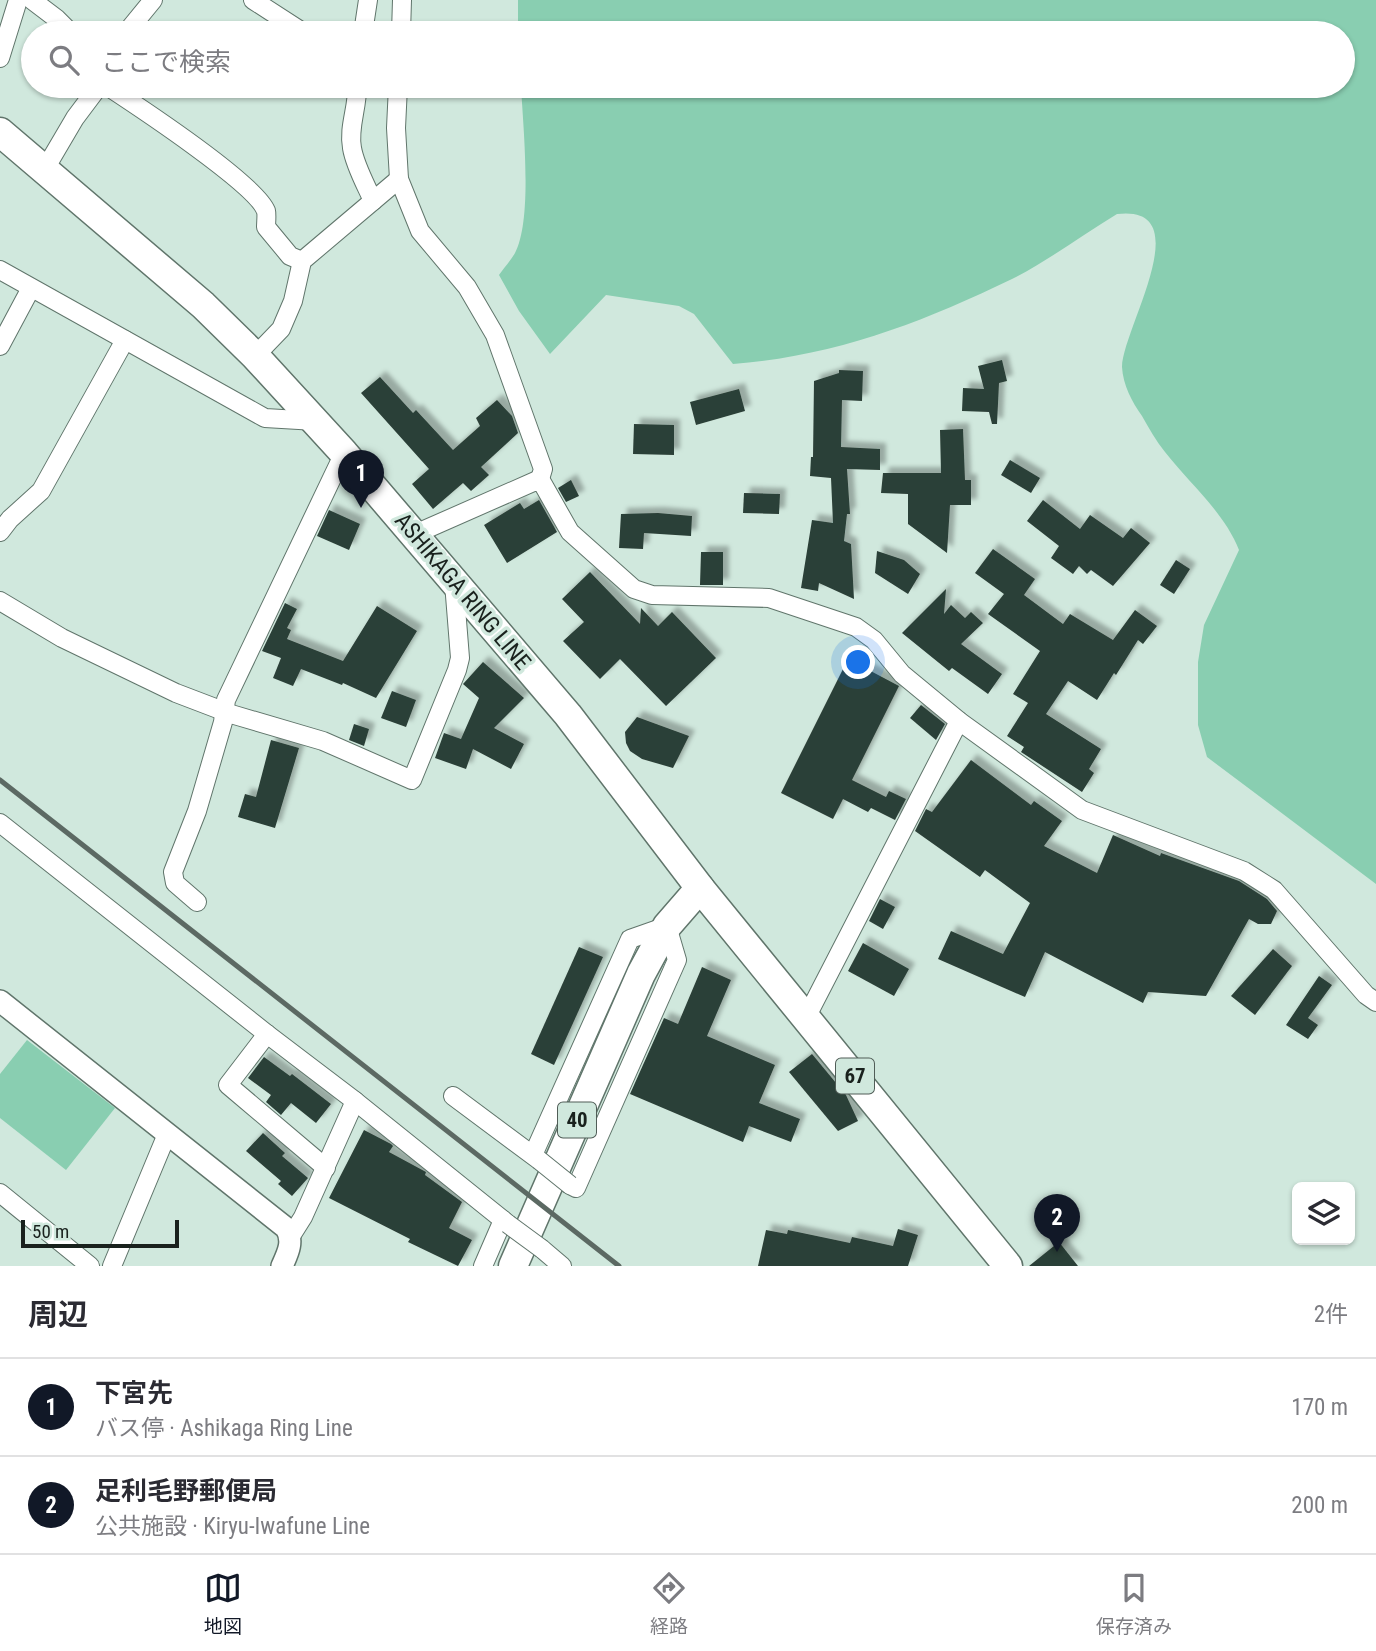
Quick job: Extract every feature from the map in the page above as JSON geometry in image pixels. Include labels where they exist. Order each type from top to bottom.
[{"type":"main road","name":"ASHIKAGA RING LINE","points":[[0,132],[202,305],[316,421],[568,715],[701,888]]},
{"type":"main road","name":"40","points":[[513,1266],[641,974],[667,926],[701,888]]},
{"type":"main road","name":"67","points":[[701,888],[1008,1266]]},
{"type":"street","points":[[0,58],[18,0]]},
{"type":"street","points":[[32,0],[59,21]]},
{"type":"street","points":[[135,21],[152,0]]},
{"type":"street","points":[[253,0],[285,21]]},
{"type":"street","points":[[365,21],[368,0]]},
{"type":"street","points":[[401,21],[402,0]]},
{"type":"street","points":[[45,169],[90,98]]},
{"type":"street","points":[[126,98],[157,118],[247,188],[265,211],[265,227],[290,256],[302,261]]},
{"type":"street","points":[[358,98],[352,124],[352,149],[373,201]]},
{"type":"street","points":[[397,98],[399,178],[420,231],[467,287],[495,335],[543,470],[540,479],[415,534]]},
{"type":"street","points":[[255,356],[281,329],[293,301],[302,261],[399,178]]},
{"type":"street","points":[[0,270],[265,418],[316,421]]},
{"type":"street","points":[[0,346],[31,288]]},
{"type":"street","points":[[0,533],[9,519],[41,491],[125,340]]},
{"type":"street","points":[[197,902],[175,883],[173,872],[197,811],[226,700],[344,453]]},
{"type":"street","points":[[540,479],[570,532],[634,589],[652,595],[769,598],[856,627],[874,640],[902,674],[959,721],[1082,810],[1244,871],[1274,890],[1366,995],[1376,1002]]},
{"type":"street","points":[[0,601],[26,619],[110,663],[176,693],[224,711],[323,741],[412,780],[460,658],[454,580]]},
{"type":"street","points":[[807,1016],[959,721]]},
{"type":"street","points":[[1,826],[355,1101],[543,1256],[562,1266]]},
{"type":"street","points":[[453,1096],[576,1188],[677,960],[667,926],[629,939],[536,1157]]},
{"type":"street","points":[[0,1002],[286,1228],[291,1236]]},
{"type":"street","points":[[267,1034],[228,1086],[326,1168]]},
{"type":"street","points":[[282,1266],[289,1250],[291,1236],[303,1217],[355,1101]]},
{"type":"street","points":[[112,1266],[167,1134]]},
{"type":"street","points":[[0,1193],[90,1266]]},
{"type":"street","points":[[483,1266],[505,1222]]},
{"type":"green space","points":[[518,0],[1376,0],[1376,884],[1207,757],[1198,725],[1198,662],[1204,625],[1239,550],[1225,523],[1159,443],[1132,399],[1124,380],[1122,367],[1125,349],[1143,300],[1155,248],[1153,228],[1141,216],[1117,214],[1012,279],[911,323],[807,354],[733,364],[694,314],[679,306],[606,295],[550,354],[519,311],[499,275],[515,253],[524,218],[526,172],[522,98],[1355,98],[1355,21],[518,21]]},
{"type":"green space","points":[[27,1040],[115,1108],[66,1170],[0,1118],[0,1074]]},
{"type":"building","points":[[1002,360],[1007,381],[999,383],[997,424],[992,424],[989,412],[962,411],[963,388],[984,389],[978,366]]},
{"type":"building","points":[[839,370],[863,371],[862,401],[842,400],[841,447],[880,449],[880,470],[847,469],[850,514],[847,514],[844,541],[851,544],[854,599],[819,583],[818,591],[801,588],[812,520],[833,523],[831,478],[810,476],[813,457],[814,381],[839,373]]},
{"type":"building","points":[[380,377],[413,413],[416,410],[453,450],[480,426],[476,418],[497,400],[512,416],[518,433],[481,467],[489,475],[471,491],[463,483],[433,509],[412,484],[429,469],[361,393]]},
{"type":"building","points":[[739,389],[745,411],[696,425],[690,402]]},
{"type":"building","points":[[634,424],[674,425],[674,455],[633,454]]},
{"type":"building","points":[[963,429],[965,480],[971,480],[971,505],[950,505],[947,553],[908,524],[908,494],[881,493],[883,473],[941,473],[940,430]]},
{"type":"building","points":[[1010,460],[1040,478],[1031,493],[1001,475]]},
{"type":"building","points":[[571,480],[579,496],[566,502],[558,488]]},
{"type":"building","points":[[744,493],[780,494],[779,514],[743,513]]},
{"type":"building","points":[[539,500],[557,532],[507,563],[484,525],[520,503],[524,509]]},
{"type":"building","points":[[1043,500],[1080,529],[1090,515],[1123,538],[1131,528],[1150,543],[1113,586],[1091,570],[1087,574],[1079,566],[1073,574],[1051,558],[1059,546],[1027,521]]},
{"type":"building","points":[[329,510],[360,524],[349,550],[317,536]]},
{"type":"building","points":[[621,514],[692,516],[691,536],[644,533],[643,549],[619,548]]},
{"type":"building","points":[[993,549],[1035,579],[1024,595],[1063,624],[1070,614],[1113,640],[1135,610],[1157,626],[1143,644],[1138,640],[1097,700],[1068,681],[1046,714],[1101,749],[1089,769],[1094,773],[1082,792],[1021,752],[1024,747],[1007,736],[1028,703],[1013,694],[1040,651],[988,614],[1004,594],[975,573]]},
{"type":"building","points":[[877,551],[904,560],[920,574],[908,594],[875,573]]},
{"type":"building","points":[[701,552],[723,552],[723,585],[700,585]]},
{"type":"building","points":[[1176,560],[1190,569],[1174,594],[1160,585]]},
{"type":"building","points":[[590,572],[640,624],[641,608],[658,626],[672,612],[716,658],[666,706],[620,659],[600,679],[563,641],[584,622],[562,599]]},
{"type":"building","points":[[946,589],[944,614],[951,605],[965,618],[971,612],[983,623],[961,644],[1002,674],[988,694],[952,668],[949,671],[902,633]]},
{"type":"building","points":[[285,603],[297,609],[287,628],[291,630],[287,639],[343,661],[377,606],[417,631],[376,698],[301,669],[293,686],[273,678],[281,658],[262,651]]},
{"type":"building","points":[[848,659],[899,686],[852,780],[886,797],[889,791],[906,799],[895,820],[871,808],[868,812],[843,799],[833,819],[781,793]]},
{"type":"building","points":[[483,662],[524,698],[494,728],[524,744],[511,769],[473,749],[466,769],[435,758],[444,733],[461,739],[479,698],[463,684]]},
{"type":"building","points":[[392,691],[416,700],[406,727],[381,718]]},
{"type":"building","points":[[921,705],[945,724],[936,740],[910,718]]},
{"type":"building","points":[[637,717],[689,736],[673,768],[642,759],[630,751],[625,732]]},
{"type":"building","points":[[354,724],[369,729],[364,746],[349,740]]},
{"type":"building","points":[[271,740],[299,748],[275,828],[238,817],[245,794],[256,797]]},
{"type":"building","points":[[971,760],[1031,805],[1034,801],[1062,821],[1044,846],[1097,873],[1113,835],[1160,856],[1161,853],[1239,881],[1267,899],[1277,911],[1271,924],[1258,924],[1249,919],[1206,996],[1148,992],[1143,1003],[1045,952],[1025,997],[938,959],[951,931],[1003,954],[1030,903],[985,870],[980,877],[915,831],[926,809],[932,812]]},
{"type":"building","points":[[880,899],[895,907],[883,929],[869,921]]},
{"type":"building","points":[[863,943],[909,969],[894,996],[848,971]]},
{"type":"building","points":[[579,947],[603,957],[554,1065],[531,1054]]},
{"type":"building","points":[[1273,949],[1292,966],[1255,1015],[1231,996]]},
{"type":"building","points":[[702,967],[731,980],[707,1036],[775,1065],[759,1103],[800,1119],[791,1142],[749,1126],[743,1142],[630,1094],[664,1018],[678,1024]]},
{"type":"building","points":[[1319,976],[1332,985],[1308,1018],[1318,1025],[1308,1039],[1286,1025]]},
{"type":"building","points":[[812,1054],[846,1095],[858,1121],[838,1131],[789,1072]]},
{"type":"building","points":[[264,1057],[290,1076],[292,1074],[331,1104],[316,1123],[291,1103],[281,1115],[266,1102],[271,1095],[248,1078]]},
{"type":"building","points":[[364,1130],[391,1144],[393,1146],[389,1152],[426,1172],[425,1175],[462,1202],[449,1228],[472,1240],[458,1266],[329,1198]]},
{"type":"building","points":[[263,1133],[285,1153],[282,1156],[308,1178],[292,1196],[278,1184],[281,1181],[246,1151]]},
{"type":"building","points":[[898,1229],[918,1235],[908,1266],[758,1266],[766,1230],[787,1234],[788,1230],[850,1243],[852,1237],[893,1246]]},
{"type":"building","points":[[1059,1242],[1078,1266],[1029,1266]]},
{"type":"railway","points":[[0,780],[619,1266]]},
{"type":"place","name":"下宮先","points":[[361,508]]},
{"type":"place","name":"足利毛野郵便局","points":[[1057,1252]]}]
